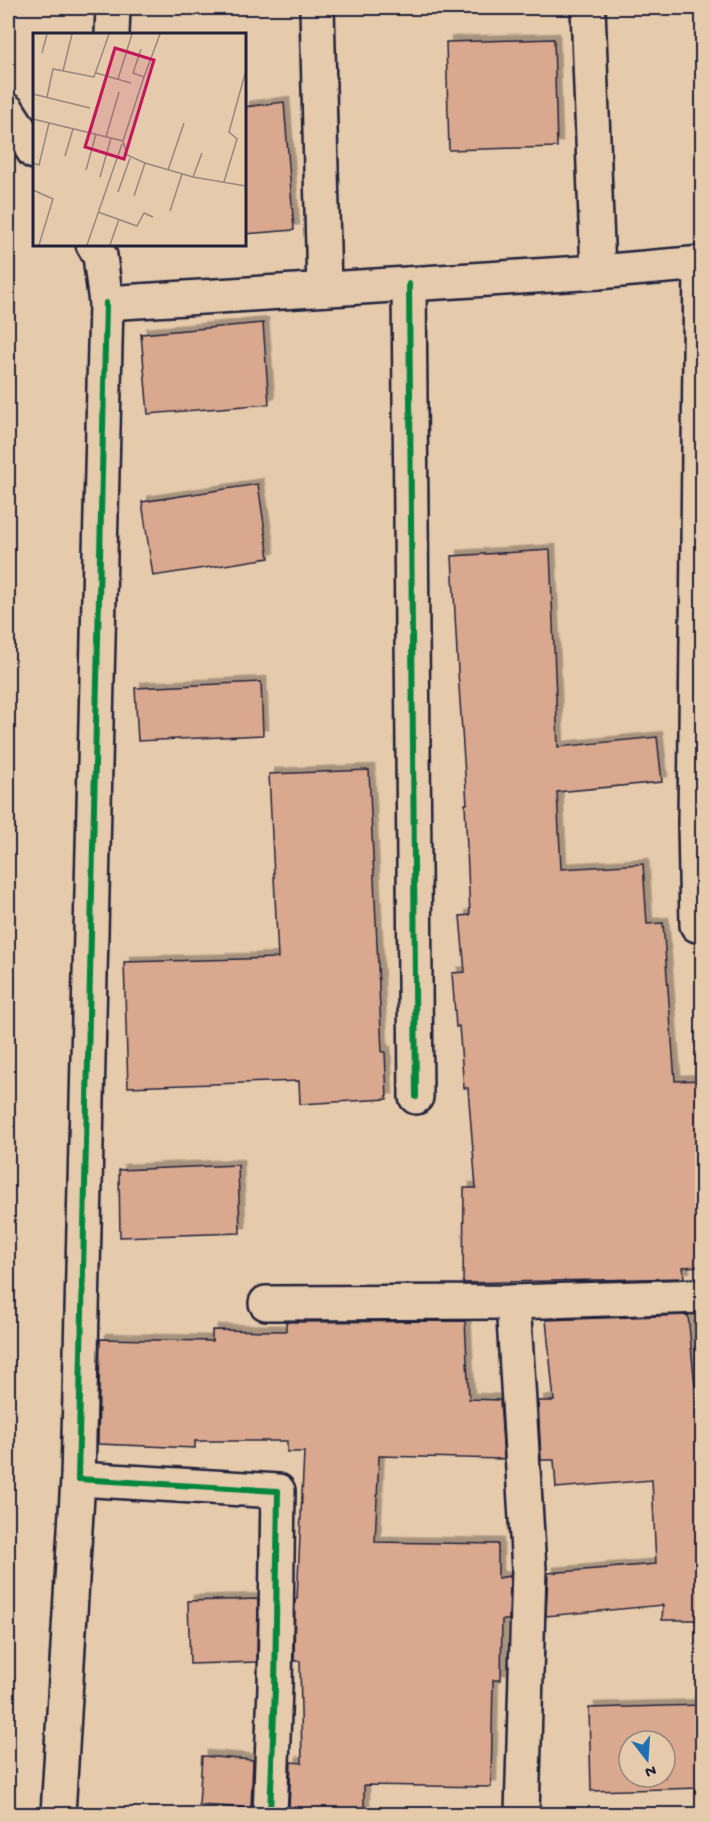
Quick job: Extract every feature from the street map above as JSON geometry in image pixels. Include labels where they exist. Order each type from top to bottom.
[{"type":"street","points":[[112,33],[113,8]]},
{"type":"street","points":[[317,8],[324,289]]},
{"type":"street","points":[[588,8],[598,273]]},
{"type":"street","points":[[8,111],[33,150]]},
{"type":"street","points":[[58,1815],[78,1479],[106,303],[98,248]]},
{"type":"street","points":[[106,303],[598,273],[702,263],[695,824],[697,925]]},
{"type":"street","points":[[409,284],[416,1097]]},
{"type":"street","points":[[266,1303],[513,1302],[702,1296]]},
{"type":"street","points":[[513,1302],[529,1569],[522,1815]]},
{"type":"street","points":[[78,1479],[278,1491],[275,1687],[270,1815]]},
{"type":"building","points":[[554,39],[557,147],[449,150],[446,42]]},
{"type":"building","points":[[284,102],[294,230],[246,234],[246,107]]},
{"type":"building","points":[[263,323],[269,404],[148,414],[141,334]]},
{"type":"building","points":[[258,484],[269,558],[153,576],[142,502]]},
{"type":"building","points":[[550,550],[558,747],[657,737],[662,782],[557,792],[561,869],[643,864],[647,924],[663,923],[675,1081],[702,1080],[702,1266],[683,1267],[684,1278],[463,1283],[464,1188],[476,1188],[468,1088],[464,1088],[452,973],[465,972],[460,916],[470,915],[465,804],[467,804],[452,556]]},
{"type":"building","points":[[261,682],[263,735],[138,741],[135,688]]},
{"type":"building","points":[[369,770],[382,1052],[385,1052],[387,1099],[300,1104],[299,1081],[128,1087],[124,962],[278,958],[269,774]]},
{"type":"building","points":[[238,1165],[240,1233],[120,1237],[119,1170]]},
{"type":"building","points":[[688,1315],[699,1429],[702,1429],[702,1620],[662,1620],[663,1605],[546,1616],[548,1573],[656,1564],[652,1480],[556,1488],[554,1460],[541,1460],[538,1401],[554,1401],[546,1320]]},
{"type":"building","points":[[465,1321],[469,1399],[500,1400],[504,1459],[379,1456],[375,1542],[498,1544],[498,1578],[510,1576],[509,1620],[502,1620],[501,1680],[493,1680],[491,1787],[364,1785],[364,1815],[303,1815],[302,1811],[289,1810],[291,1762],[302,1763],[300,1661],[294,1661],[295,1599],[297,1599],[304,1452],[287,1452],[287,1441],[195,1441],[195,1448],[98,1444],[100,1339],[212,1341],[212,1330],[286,1331],[286,1322]]},
{"type":"building","points":[[258,1599],[257,1662],[190,1664],[188,1601]]},
{"type":"building","points":[[702,1705],[702,1788],[677,1789],[677,1729],[617,1729],[617,1789],[665,1789],[591,1791],[589,1708]]},
{"type":"building","points":[[202,1756],[253,1760],[251,1808],[199,1805]]},
{"type":"cycle path","points":[[409,284],[416,1097]]},
{"type":"cycle path","points":[[106,303],[78,1479],[278,1491],[275,1687],[270,1814]]}]
